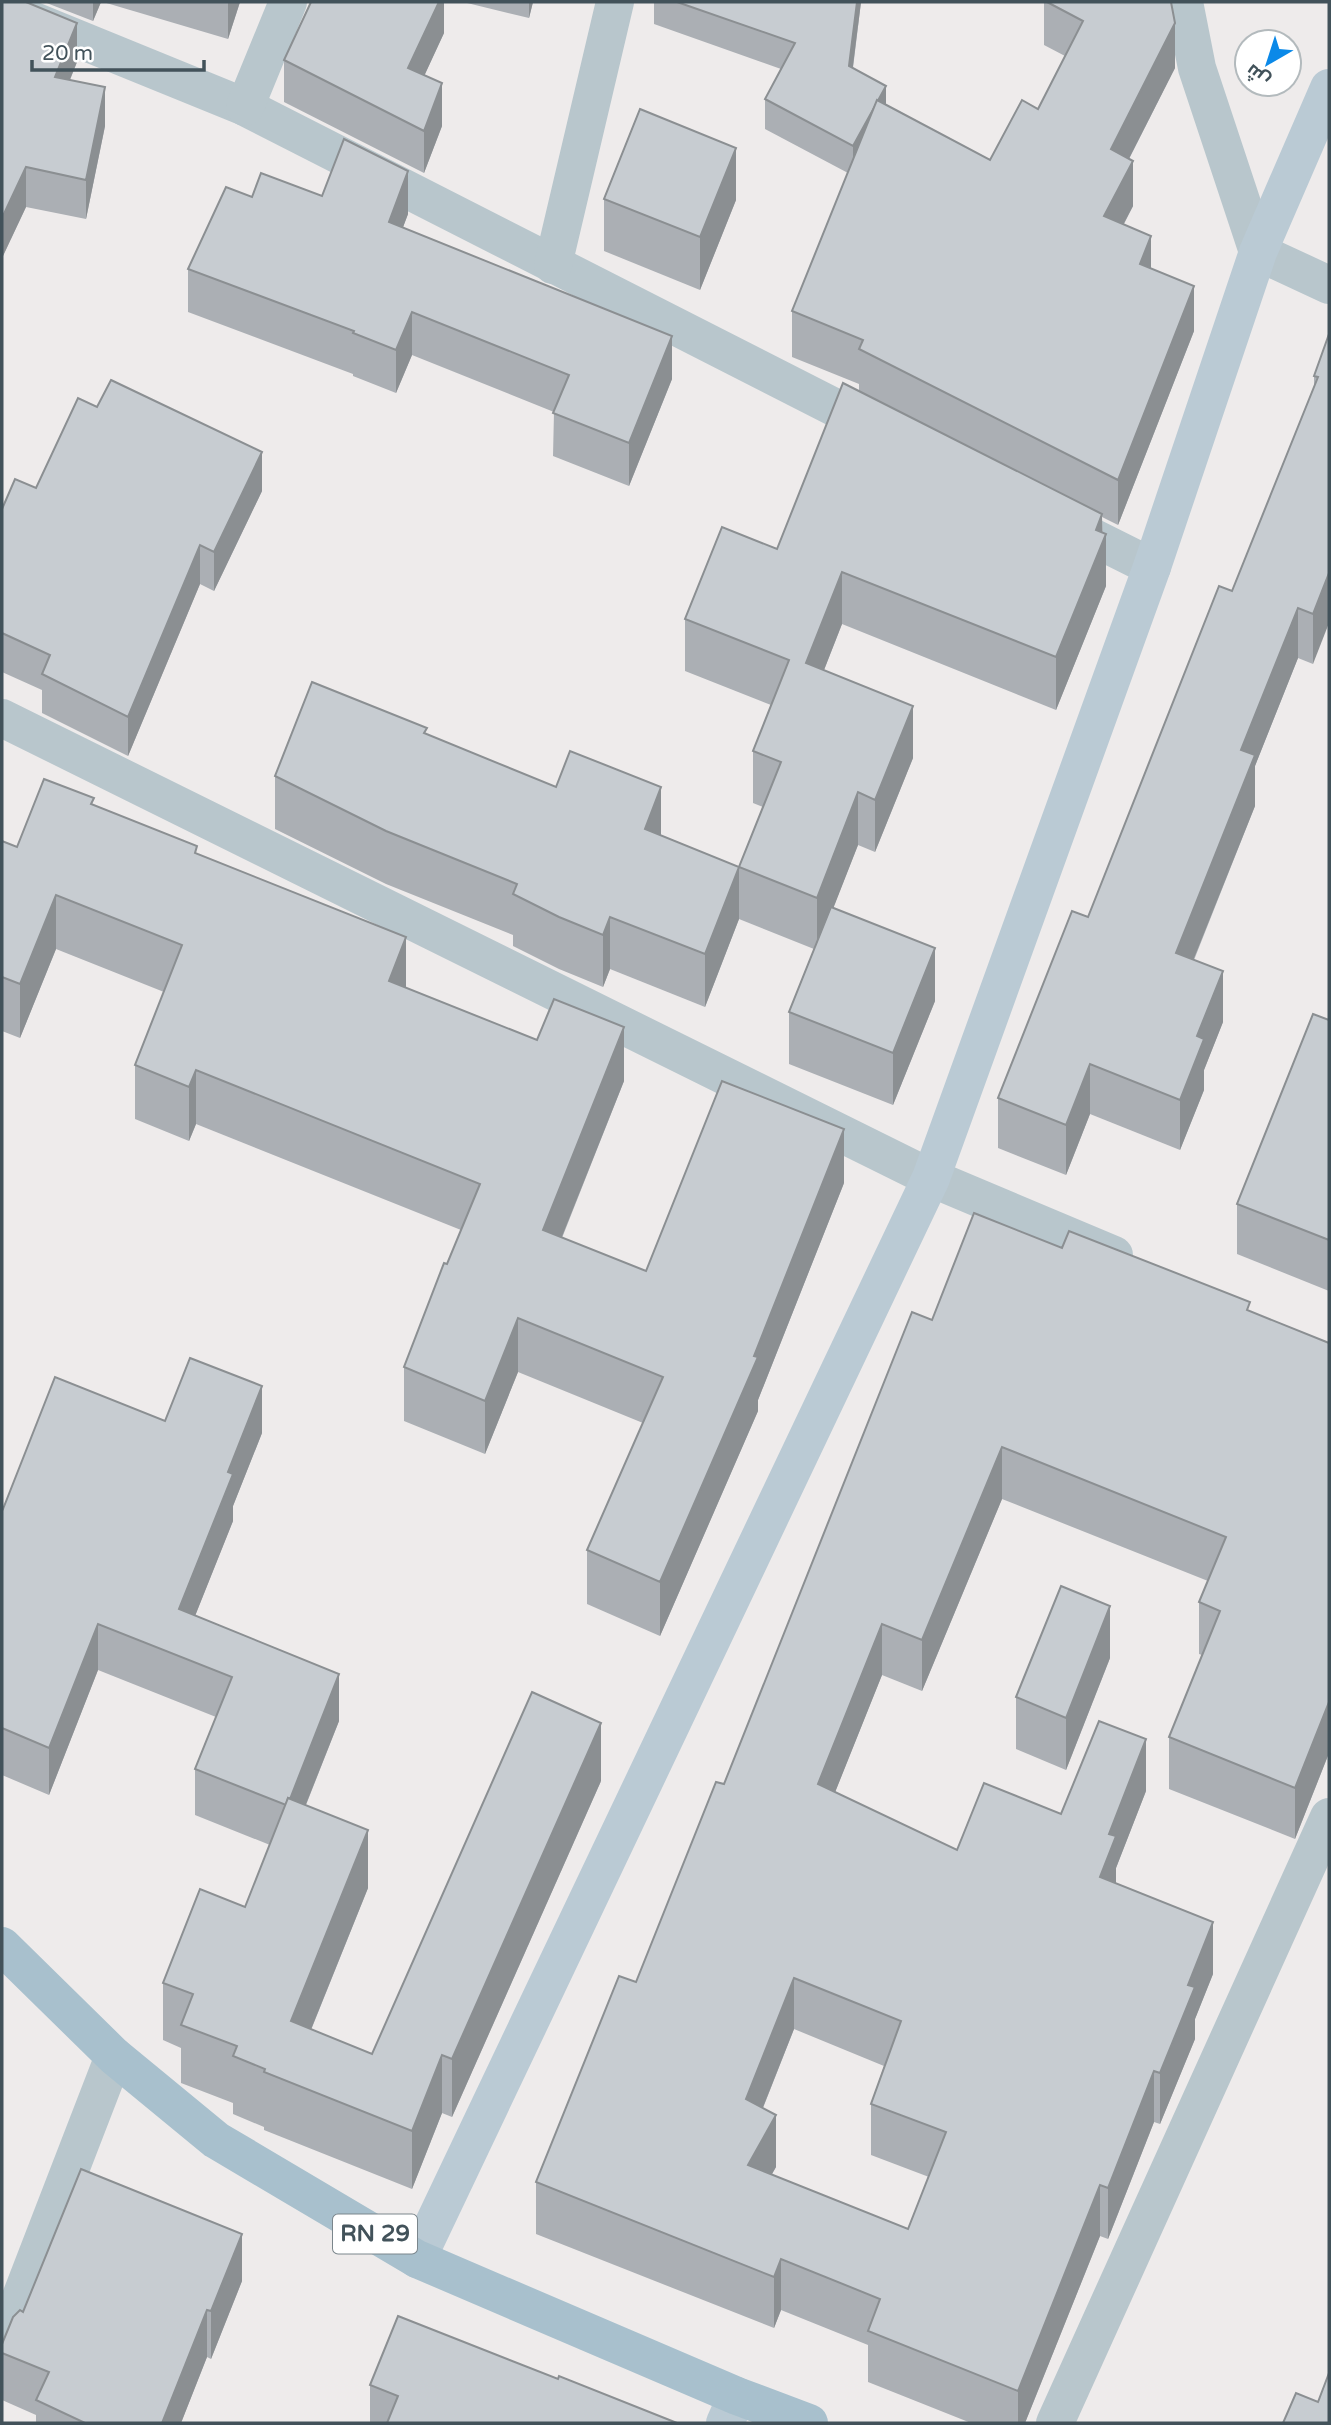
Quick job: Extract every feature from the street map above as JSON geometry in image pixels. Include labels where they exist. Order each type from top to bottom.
[{"type":"main road","points":[[417,2259],[932,1178],[1152,567],[1258,252],[1329,88]]},
{"type":"main road","name":"RN 29","points":[[2,1946],[114,2056],[216,2140],[417,2259],[731,2410],[809,2423]]},
{"type":"street","points":[[245,107],[288,2]]},
{"type":"street","points":[[553,265],[615,2]]},
{"type":"street","points":[[1184,2],[1197,68],[1258,252],[1329,285]]},
{"type":"street","points":[[2,8],[245,107],[915,448]]},
{"type":"street","points":[[1028,504],[1152,567]]},
{"type":"street","points":[[2,718],[932,1178],[1150,1270]]},
{"type":"street","points":[[1055,2423],[1329,1817]]},
{"type":"street","points":[[2,2346],[114,2056]]},
{"type":"building","points":[[2,2],[26,2],[77,23],[55,77],[105,87],[86,180],[26,167],[2,218]]},
{"type":"building","points":[[311,2],[439,2],[408,68],[442,83],[424,131],[284,60]]},
{"type":"building","points":[[677,2],[857,2],[849,66],[886,86],[853,146],[765,99],[795,43]]},
{"type":"building","points":[[1047,2],[1171,2],[1175,23],[1111,149],[1133,161],[1104,216],[1151,236],[1140,264],[1194,286],[1118,480],[859,349],[863,340],[792,311],[877,100],[990,160],[1022,100],[1038,109],[1083,21]]},
{"type":"building","points":[[640,109],[736,148],[700,237],[604,199]]},
{"type":"building","points":[[344,139],[408,171],[389,222],[672,336],[629,443],[553,413],[569,375],[412,312],[396,350],[353,333],[354,331],[188,269],[226,187],[252,197],[261,173],[322,196]]},
{"type":"building","points":[[1329,334],[1329,573],[1313,614],[1298,608],[1241,750],[1255,755],[1176,953],[1223,971],[1197,1036],[1204,1039],[1180,1100],[1090,1064],[1066,1125],[998,1098],[1072,911],[1088,917],[1219,586],[1232,591],[1318,377],[1314,376]]},
{"type":"building","points":[[111,380],[262,452],[214,552],[200,545],[128,717],[42,674],[50,655],[2,633],[2,509],[15,479],[36,488],[78,398],[97,407]]},
{"type":"building","points":[[843,383],[1102,514],[1096,530],[1106,534],[1056,657],[842,572],[806,663],[913,706],[875,800],[858,792],[817,898],[739,867],[781,762],[753,751],[789,660],[685,619],[722,527],[777,549]]},
{"type":"building","points":[[312,682],[427,728],[424,733],[556,787],[570,751],[661,787],[645,829],[739,867],[705,954],[610,917],[603,935],[559,917],[513,894],[517,884],[386,831],[275,776]]},
{"type":"building","points":[[44,779],[94,798],[91,804],[197,846],[195,853],[406,937],[389,981],[537,1040],[554,999],[624,1027],[543,1230],[646,1271],[722,1081],[844,1129],[754,1356],[758,1357],[660,1582],[587,1550],[663,1377],[518,1318],[485,1401],[404,1367],[444,1263],[447,1264],[480,1184],[196,1070],[189,1087],[135,1065],[182,945],[56,895],[20,984],[2,977],[2,841],[17,847]]},
{"type":"building","points":[[831,907],[935,948],[893,1053],[789,1012]]},
{"type":"building","points":[[1313,1014],[1329,1020],[1329,1240],[1237,1204]]},
{"type":"building","points":[[974,1213],[1062,1248],[1069,1231],[1250,1302],[1247,1310],[1329,1343],[1329,1702],[1295,1788],[1169,1737],[1220,1611],[1199,1602],[1226,1537],[1002,1447],[922,1640],[882,1624],[818,1784],[957,1850],[984,1783],[1061,1814],[1099,1721],[1146,1739],[1109,1834],[1116,1836],[1100,1877],[1213,1922],[1188,1985],[1195,1987],[1160,2073],[1154,2071],[1108,2188],[1100,2185],[1018,2391],[868,2331],[880,2299],[781,2259],[774,2277],[536,2182],[619,1976],[636,1982],[716,1782],[724,1784],[912,1312],[932,1320]],"holes":[[[794,1978],[901,2021],[871,2104],[946,2132],[908,2229],[748,2165],[776,2115],[746,2099]]]},
{"type":"building","points":[[190,1358],[262,1386],[228,1472],[233,1474],[179,1609],[339,1674],[286,1805],[195,1769],[232,1677],[98,1624],[49,1748],[2,1728],[2,1508],[55,1377],[165,1421]]},
{"type":"building","points":[[1061,1586],[1110,1606],[1066,1718],[1016,1697]]},
{"type":"building","points":[[532,1692],[601,1723],[452,2059],[442,2055],[412,2131],[264,2072],[265,2069],[233,2056],[237,2046],[181,2025],[193,1994],[163,1983],[200,1889],[245,1907],[288,1798],[368,1830],[291,2021],[372,2054]]},
{"type":"building","points":[[81,2169],[242,2234],[211,2311],[207,2310],[162,2423],[85,2423],[36,2400],[49,2372],[2,2353],[2,2344],[13,2317],[20,2310],[23,2312]]},
{"type":"building","points":[[398,2316],[677,2423],[387,2423],[398,2396],[370,2385]]},
{"type":"building","points":[[1329,2373],[1329,2423],[1283,2423],[1296,2393],[1318,2402]]}]
